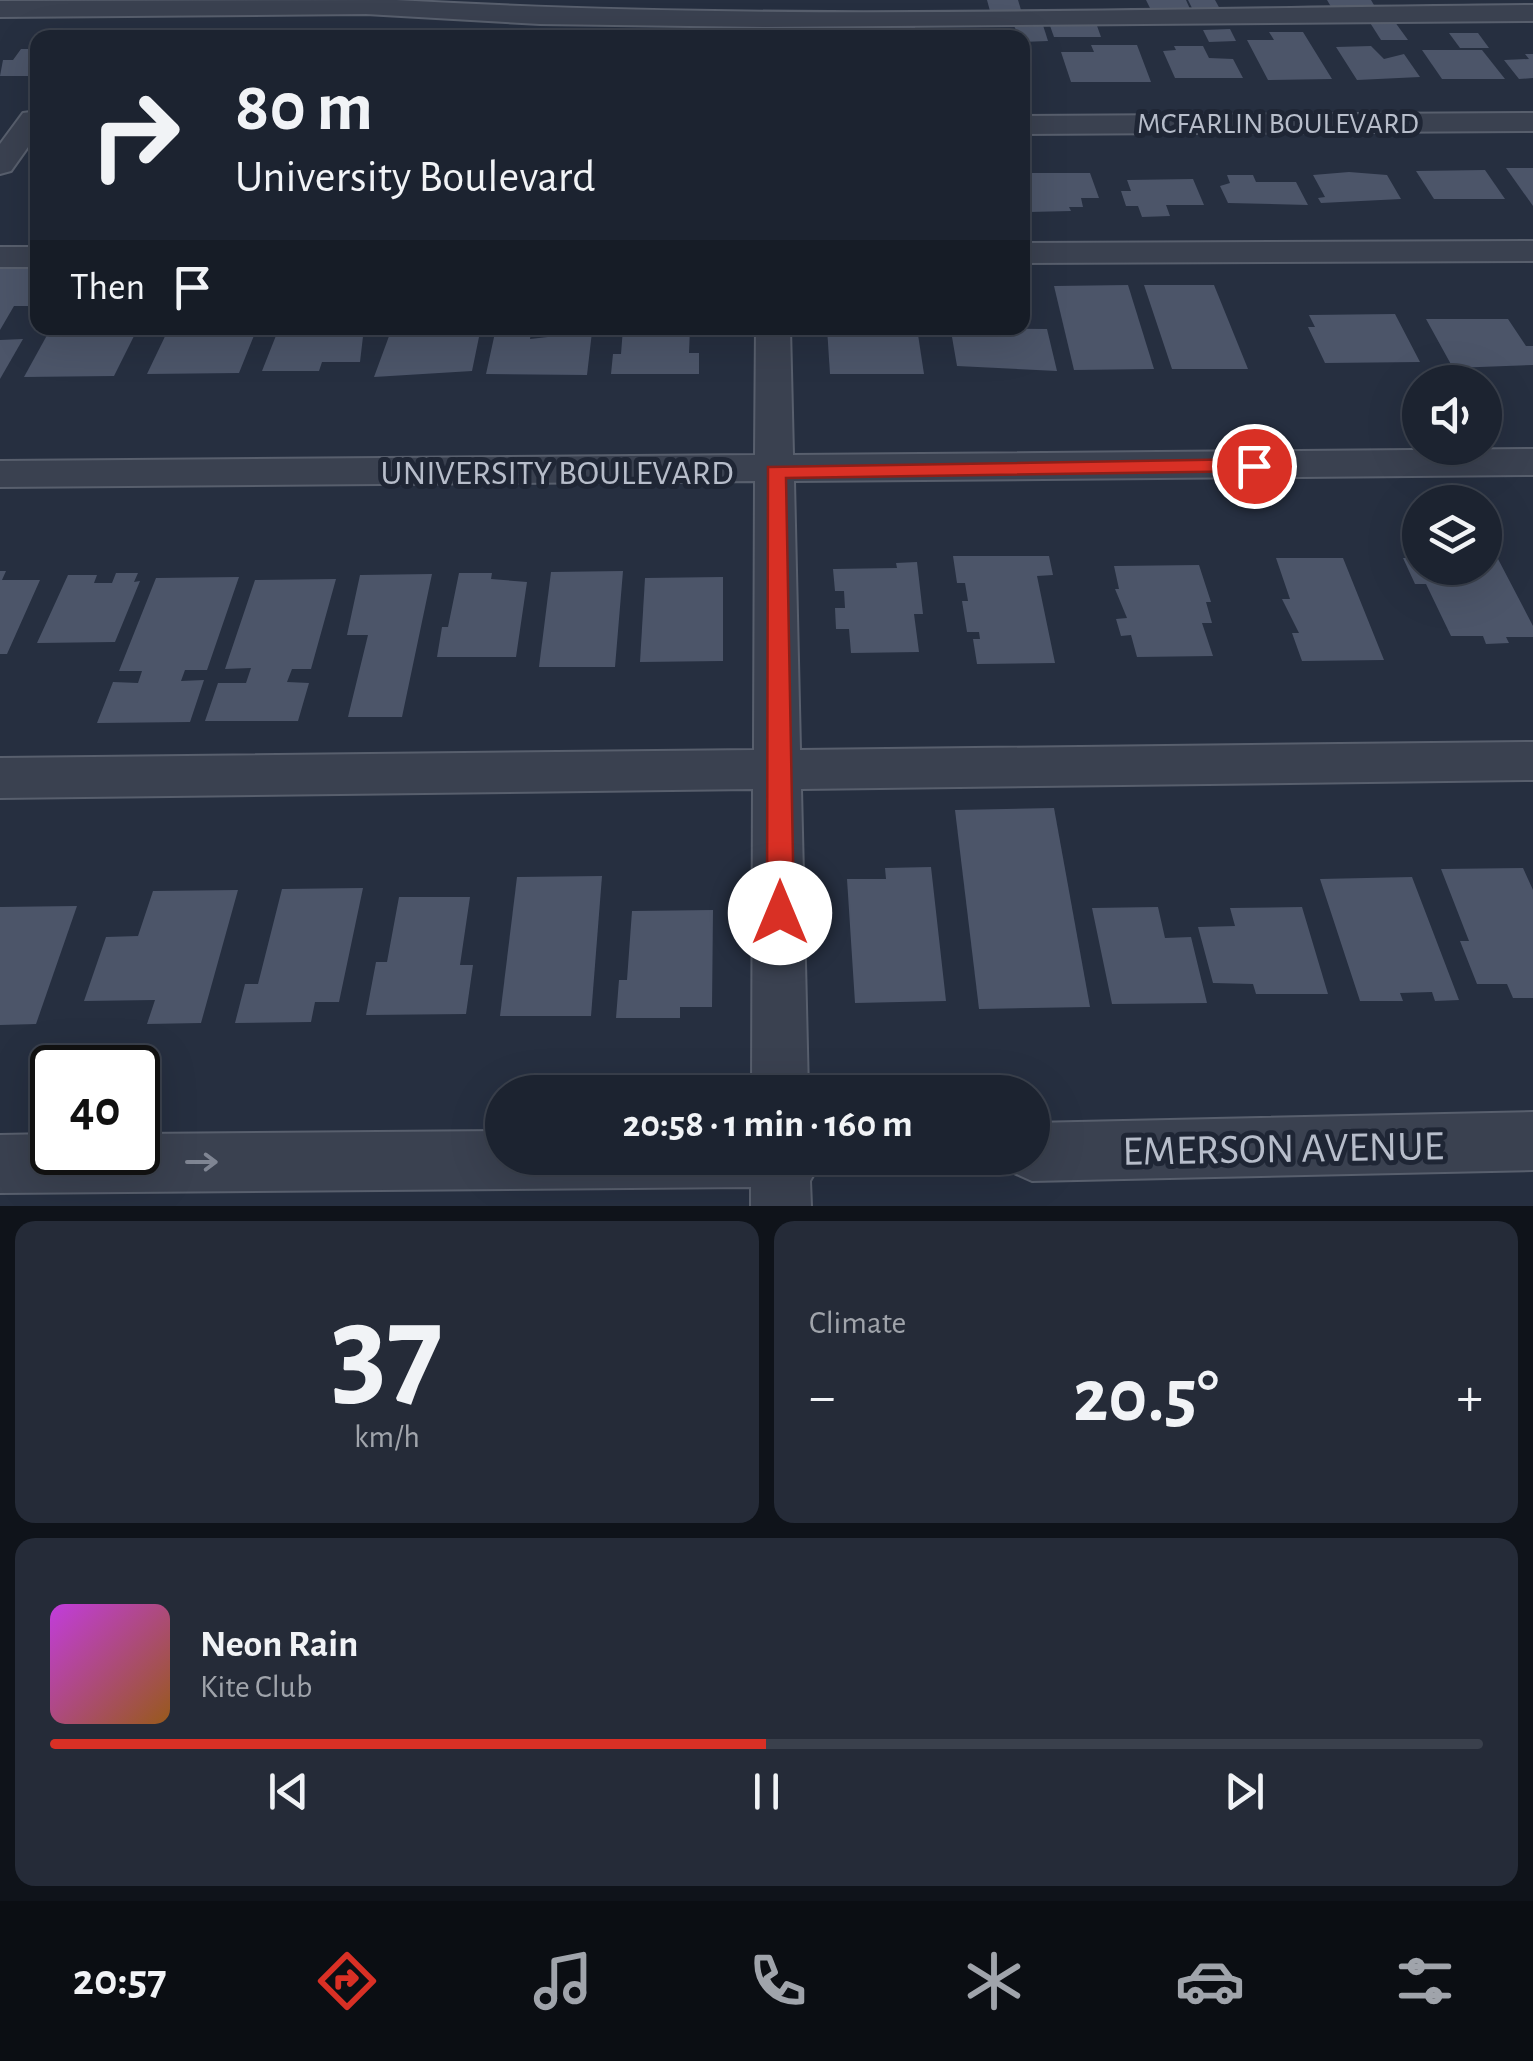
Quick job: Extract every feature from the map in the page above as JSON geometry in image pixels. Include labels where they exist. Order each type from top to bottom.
[{"type":"street","points":[[0,9],[366,6],[540,16],[765,19],[1533,12]]},
{"type":"street","points":[[0,120],[30,119]]},
{"type":"street","name":"MCFARLIN BOULEVARD","points":[[1030,125],[1533,122]]},
{"type":"street","points":[[0,165],[30,126]]},
{"type":"street","points":[[1030,252],[1533,251]]},
{"type":"street","points":[[0,257],[30,257]]},
{"type":"street","points":[[772,335],[780,770],[780,1075]]},
{"type":"street","name":"UNIVERSITY BOULEVARD","points":[[0,474],[775,472],[1533,462]]},
{"type":"street","points":[[0,778],[1533,761]]},
{"type":"street","name":"EMERSON AVENUE","points":[[1050,1152],[1533,1142]]},
{"type":"street","points":[[0,1164],[485,1160]]},
{"type":"street","points":[[780,1175],[781,1206]]},
{"type":"building","points":[[987,0],[1018,0],[1021,10],[990,11]]},
{"type":"building","points":[[1146,0],[1186,0],[1190,9],[1151,10]]},
{"type":"building","points":[[1188,0],[1215,0],[1220,9],[1193,10]]},
{"type":"building","points":[[1327,0],[1371,0],[1377,10],[1333,10]]},
{"type":"building","points":[[1367,18],[1392,18],[1408,40],[1381,40]]},
{"type":"building","points":[[873,22],[914,22],[916,30],[874,30]]},
{"type":"building","points":[[1012,22],[1042,22],[1048,41],[1030,42],[1030,30],[1016,30]]},
{"type":"building","points":[[1049,23],[1096,23],[1101,37],[1054,37]]},
{"type":"building","points":[[1230,29],[1236,41],[1209,42],[1203,30]]},
{"type":"building","points":[[1269,32],[1303,32],[1332,79],[1268,80],[1247,40],[1274,40]]},
{"type":"building","points":[[1449,33],[1478,33],[1489,48],[1460,48]]},
{"type":"building","points":[[1091,45],[1137,45],[1151,82],[1071,82],[1061,52],[1094,52]]},
{"type":"building","points":[[1174,46],[1203,46],[1209,58],[1233,59],[1243,78],[1175,78],[1163,51],[1176,50]]},
{"type":"building","points":[[1371,46],[1384,59],[1404,54],[1420,77],[1357,80],[1336,47]]},
{"type":"building","points":[[21,49],[30,49],[30,76],[0,76],[3,60],[13,60]]},
{"type":"building","points":[[1422,50],[1482,50],[1505,79],[1442,79]]},
{"type":"building","points":[[1525,54],[1533,54],[1533,78],[1519,79],[1504,60],[1529,59]]},
{"type":"building","points":[[1506,168],[1533,168],[1533,206]]},
{"type":"building","points":[[1485,170],[1505,199],[1434,199],[1416,171]]},
{"type":"building","points":[[1030,173],[1090,173],[1099,198],[1081,198],[1083,207],[1069,207],[1071,211],[1030,212]]},
{"type":"building","points":[[1227,175],[1253,175],[1256,182],[1296,182],[1308,205],[1228,203],[1220,186],[1230,183]]},
{"type":"building","points":[[1313,175],[1387,175],[1401,199],[1321,203],[1318,198],[1325,197]]},
{"type":"building","points":[[1193,179],[1204,205],[1166,205],[1170,216],[1142,217],[1138,206],[1126,206],[1121,191],[1131,191],[1127,180]]},
{"type":"building","points":[[0,266],[30,266],[30,306],[14,306],[0,330]]},
{"type":"building","points":[[1128,285],[1154,369],[1074,370],[1054,286]]},
{"type":"building","points":[[1144,285],[1214,285],[1248,369],[1172,369]]},
{"type":"building","points":[[1395,314],[1420,362],[1325,363],[1308,327],[1315,327],[1309,315]]},
{"type":"building","points":[[1426,319],[1508,319],[1526,346],[1533,346],[1533,365],[1451,365]]},
{"type":"building","points":[[1030,329],[1047,329],[1057,371],[957,366],[952,337],[1030,335]]},
{"type":"building","points":[[47,335],[134,335],[114,376],[24,377]]},
{"type":"building","points":[[166,335],[254,335],[239,373],[147,374]]},
{"type":"building","points":[[276,335],[363,335],[360,362],[322,362],[319,371],[262,371]]},
{"type":"building","points":[[389,335],[479,337],[472,371],[374,377]]},
{"type":"building","points":[[494,335],[531,335],[530,339],[592,335],[587,375],[486,374]]},
{"type":"building","points":[[622,335],[690,335],[689,353],[699,353],[699,374],[611,374],[613,354],[621,354]]},
{"type":"building","points":[[827,335],[918,335],[924,374],[830,374]]},
{"type":"building","points":[[23,339],[0,379],[0,340]]},
{"type":"building","points":[[953,556],[1049,556],[1053,575],[1037,576],[1055,663],[977,664],[973,639],[980,639],[979,632],[967,632],[962,601],[968,601],[965,583],[957,583]]},
{"type":"building","points":[[1276,558],[1343,558],[1384,660],[1302,661],[1292,633],[1299,633],[1282,599],[1290,599]]},
{"type":"building","points":[[917,562],[923,614],[914,614],[919,652],[851,653],[849,629],[836,629],[835,608],[845,608],[844,591],[835,591],[833,569],[897,568],[896,563]]},
{"type":"building","points":[[1199,565],[1211,602],[1206,602],[1212,623],[1202,623],[1213,656],[1137,657],[1131,635],[1121,636],[1116,619],[1127,618],[1115,589],[1119,589],[1114,566]]},
{"type":"building","points":[[1502,567],[1533,626],[1533,637],[1506,637],[1509,643],[1486,644],[1483,636],[1451,636],[1426,585],[1502,585]]},
{"type":"building","points":[[0,571],[6,571],[2,580],[40,580],[7,654],[0,654]]},
{"type":"building","points":[[623,571],[615,667],[539,667],[551,572]]},
{"type":"building","points":[[116,573],[138,573],[134,582],[140,581],[115,642],[37,643],[68,575],[97,575],[94,583],[112,583]]},
{"type":"building","points":[[459,573],[492,573],[491,579],[527,582],[516,657],[437,657],[442,627],[448,627]]},
{"type":"building","points":[[432,574],[402,717],[348,717],[368,635],[347,635],[360,575]]},
{"type":"building","points":[[239,577],[207,670],[185,670],[181,681],[204,680],[190,722],[97,723],[113,682],[138,683],[142,671],[119,671],[156,578]]},
{"type":"building","points":[[723,577],[723,661],[640,662],[645,578]]},
{"type":"building","points":[[336,579],[311,669],[292,669],[287,682],[309,683],[298,721],[205,721],[218,683],[246,683],[251,668],[225,669],[255,580]]},
{"type":"building","points":[[1054,808],[1090,1007],[979,1009],[955,810]]},
{"type":"building","points":[[931,867],[946,1001],[855,1003],[847,879],[886,879],[885,868]]},
{"type":"building","points":[[1523,868],[1533,890],[1533,998],[1513,998],[1507,984],[1477,984],[1460,941],[1469,941],[1441,869]]},
{"type":"building","points":[[602,876],[591,1016],[500,1016],[517,877]]},
{"type":"building","points":[[1412,877],[1459,1000],[1435,1001],[1432,992],[1400,993],[1403,1001],[1360,1001],[1320,879]]},
{"type":"building","points":[[363,888],[339,1002],[315,1002],[311,1022],[235,1023],[245,984],[258,984],[282,889]]},
{"type":"building","points":[[238,890],[201,1023],[147,1024],[155,1000],[84,1001],[106,937],[138,936],[153,891]]},
{"type":"building","points":[[399,897],[470,897],[460,965],[473,965],[466,1014],[366,1015],[376,962],[387,962]]},
{"type":"building","points":[[77,906],[36,1024],[0,1025],[0,907]]},
{"type":"building","points":[[1158,907],[1165,938],[1191,937],[1207,1003],[1112,1004],[1092,908]]},
{"type":"building","points":[[1302,907],[1328,994],[1256,994],[1253,984],[1213,983],[1198,927],[1235,926],[1230,908]]},
{"type":"building","points":[[713,910],[712,1007],[680,1007],[680,1018],[616,1018],[619,980],[627,980],[632,911]]},
{"type":"route","points":[[780,913],[775,472],[1254,466]]}]
